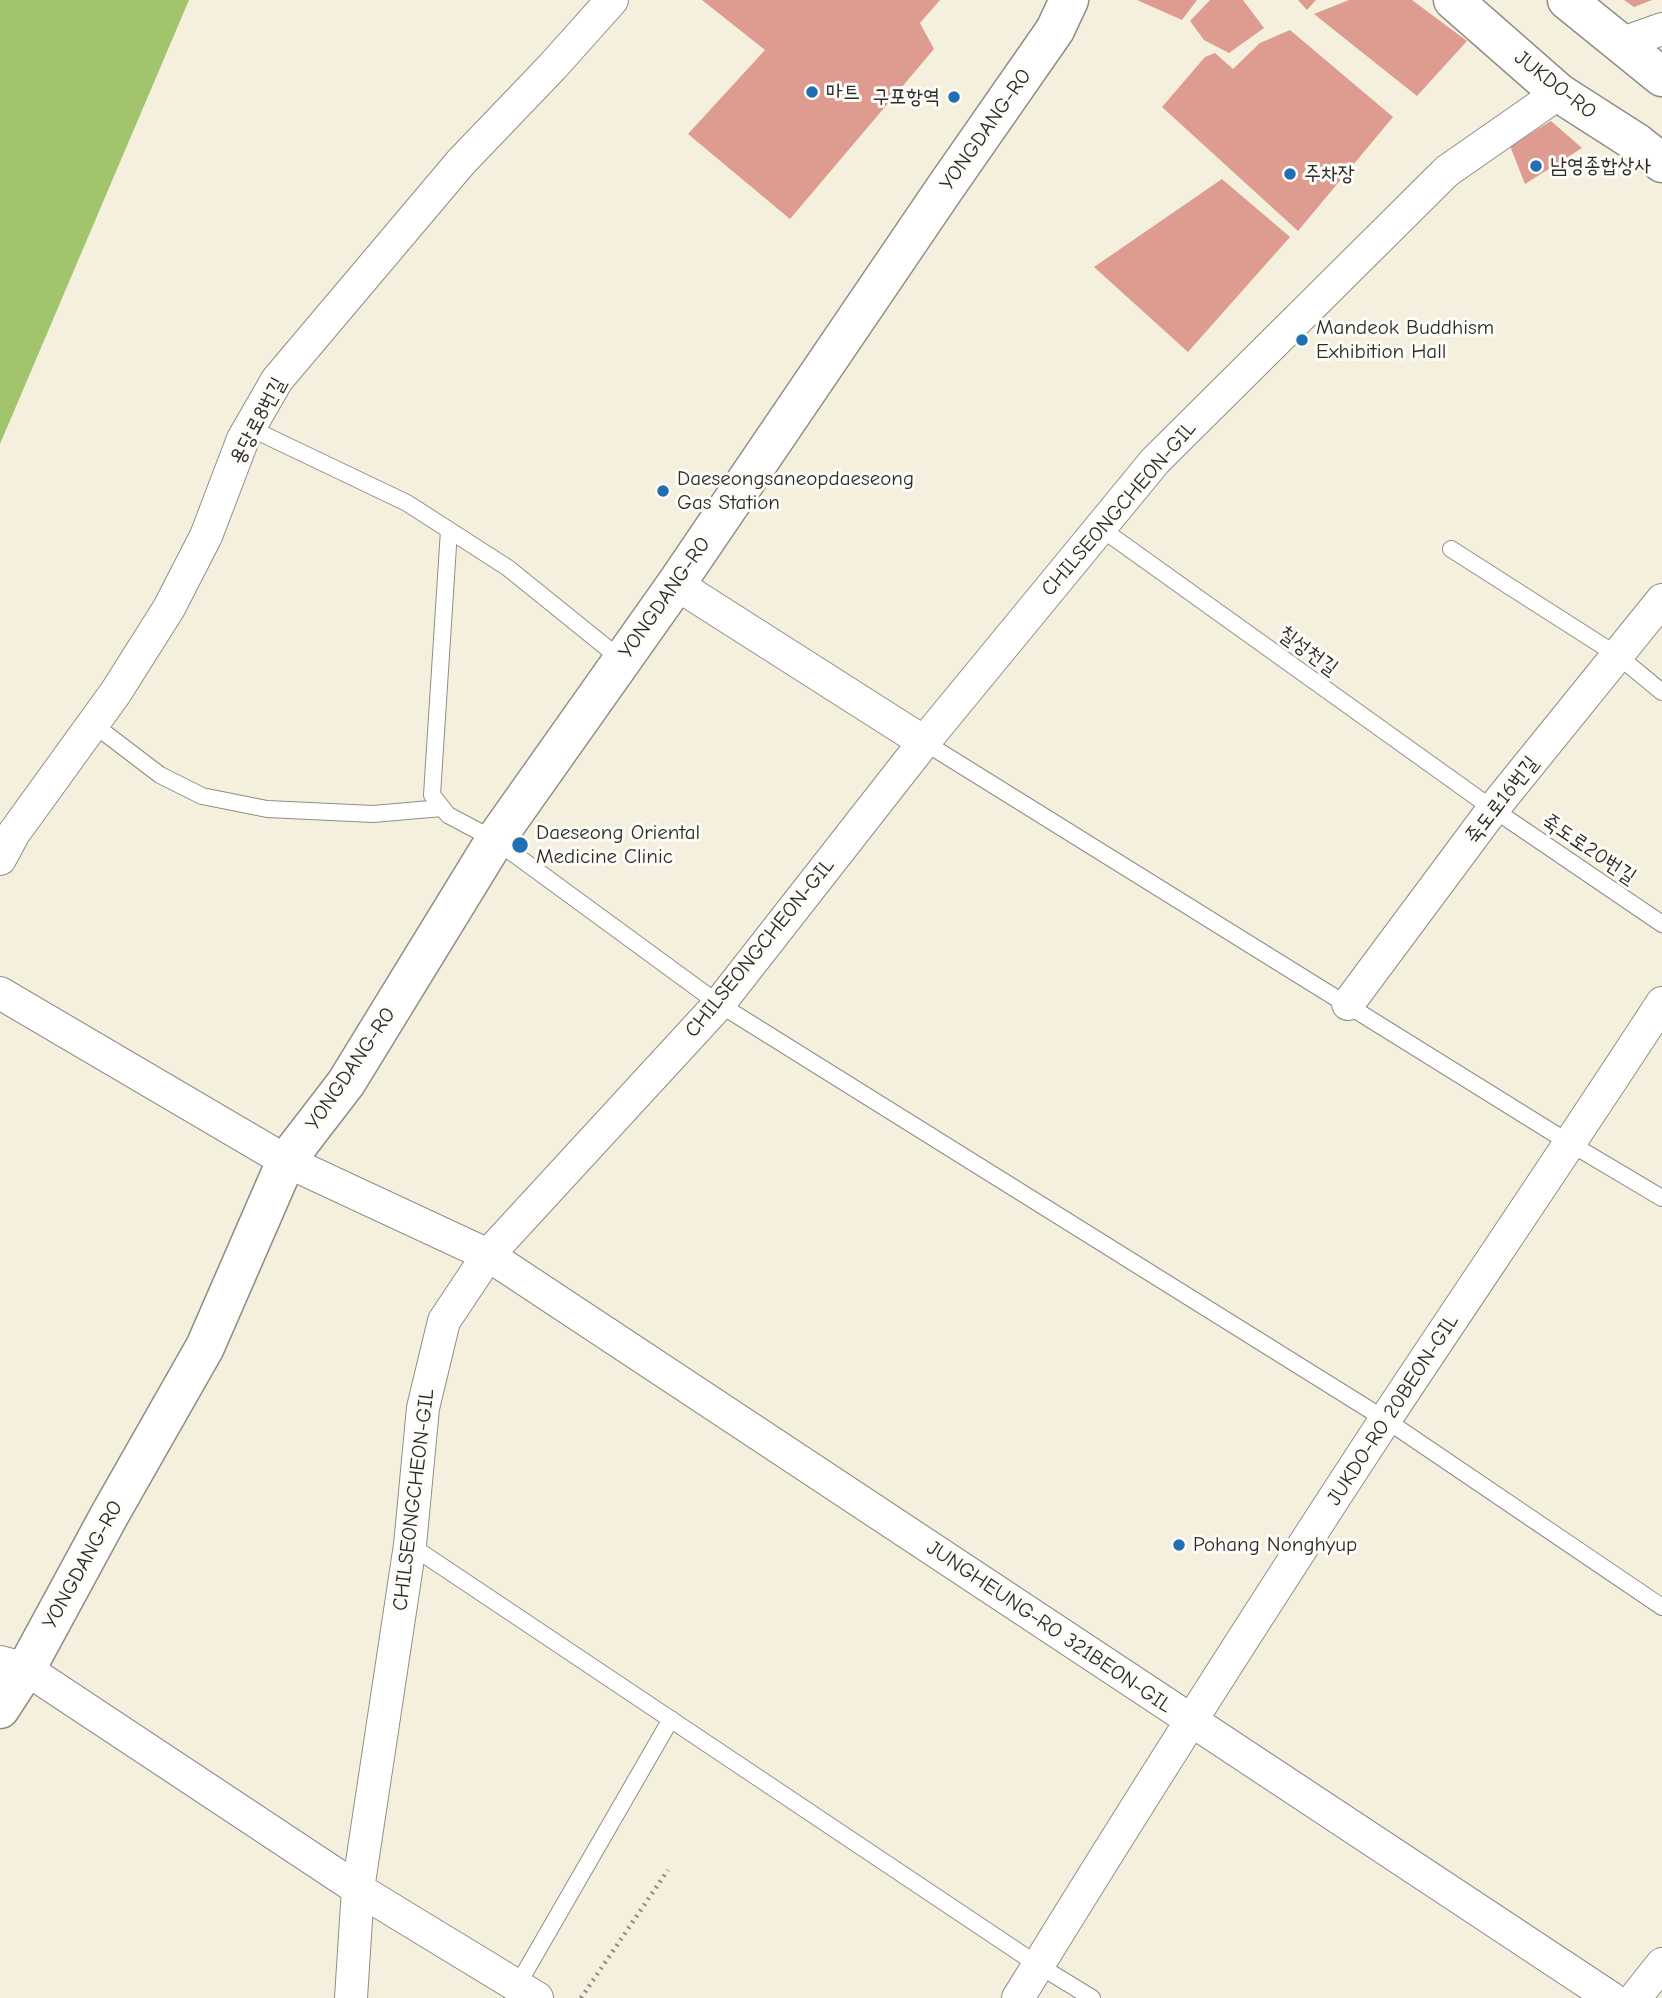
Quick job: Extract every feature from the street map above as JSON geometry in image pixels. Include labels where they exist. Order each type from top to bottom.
[{"type":"main road","name":"YONGDANG-RO","points":[[0,1709],[13,1665],[110,1514],[205,1347],[286,1161],[346,1083],[495,840],[676,584],[1055,30],[1069,0]]},
{"type":"main road","name":"JUKDO-RO","points":[[1453,0],[1559,93],[1662,163]]},
{"type":"main road","points":[[1567,0],[1662,76]]},
{"type":"street","name":"용당로8번길","points":[[0,859],[14,833],[116,692],[169,608],[206,536],[243,439],[277,380],[461,162],[612,0]]},
{"type":"street","points":[[1620,44],[1662,29]]},
{"type":"street","name":"CHILSEONGCHEON-GIL","points":[[351,1998],[358,1889],[410,1545],[423,1408],[444,1321],[488,1255],[719,1004],[924,742],[1155,461],[1447,171],[1559,93]]},
{"type":"street","points":[[676,584],[924,742]]},
{"type":"street","name":"죽도로16번길","points":[[1348,1004],[1493,809],[1662,600]]},
{"type":"street","points":[[0,993],[286,1161]]},
{"type":"street","name":"JUKDO-RO 20BEON-GIL","points":[[1017,1998],[1386,1420],[1662,1003]]},
{"type":"street","name":"JUNGHEUNG-RO 321BEON-GIL","points":[[286,1161],[488,1255],[1611,1998]]},
{"type":"street","points":[[13,1665],[358,1889],[527,1992]]},
{"type":"street","points":[[1635,1998],[1662,1964]]},
{"type":"lane","points":[[250,428],[407,503],[508,568],[622,660]]},
{"type":"lane","name":"칠성천길","points":[[1099,527],[1493,809]]},
{"type":"lane","points":[[449,530],[432,795],[448,815],[495,840],[719,1004],[1386,1420],[1662,1607]]},
{"type":"lane","points":[[1451,549],[1617,655],[1662,692]]},
{"type":"lane","points":[[93,723],[160,775],[202,796],[267,809],[373,814],[442,808]]},
{"type":"lane","points":[[924,742],[1662,1198]]},
{"type":"lane","name":"죽도로20번길","points":[[1493,809],[1662,924]]},
{"type":"lane","points":[[410,1545],[1038,1965],[1092,1998]]},
{"type":"lane","points":[[527,1992],[671,1719]]},
{"type":"path","points":[[581,1998],[668,1870]]},
{"type":"green space","points":[[0,0],[189,0],[0,444]]},
{"type":"building","name":"마트","points":[[702,0],[940,0],[920,23],[934,49],[790,219],[688,134],[765,50]]},
{"type":"building","points":[[1137,0],[1197,0],[1182,20]]},
{"type":"building","points":[[1210,0],[1243,0],[1264,28],[1229,53],[1204,40],[1190,21]]},
{"type":"building","points":[[1298,0],[1316,0],[1307,10]]},
{"type":"building","points":[[1349,0],[1412,0],[1467,41],[1417,96],[1314,14]]},
{"type":"building","points":[[1624,0],[1652,0],[1634,7]]},
{"type":"building","name":"주차장","points":[[1290,30],[1393,117],[1298,231],[1162,107],[1205,57],[1215,53],[1233,69],[1260,43]]},
{"type":"building","name":"남영종합상사","points":[[1551,121],[1582,148],[1525,184],[1510,146]]},
{"type":"building","points":[[1222,179],[1290,237],[1188,352],[1094,267]]},
{"type":"place","name":"마트","points":[[812,92]]},
{"type":"place","name":"구포항역","points":[[954,97]]},
{"type":"place","name":"남영종합상사","points":[[1536,166]]},
{"type":"place","name":"주차장","points":[[1290,174]]},
{"type":"place","name":"Mandeok Buddhism Exhibition Hall","points":[[1302,340]]},
{"type":"place","name":"Daeseongsaneopdaeseong Gas Station","points":[[663,491]]},
{"type":"place","name":"Daeseong Oriental Medicine Clinic","points":[[520,845]]},
{"type":"place","name":"Pohang Nonghyup","points":[[1179,1545]]}]
